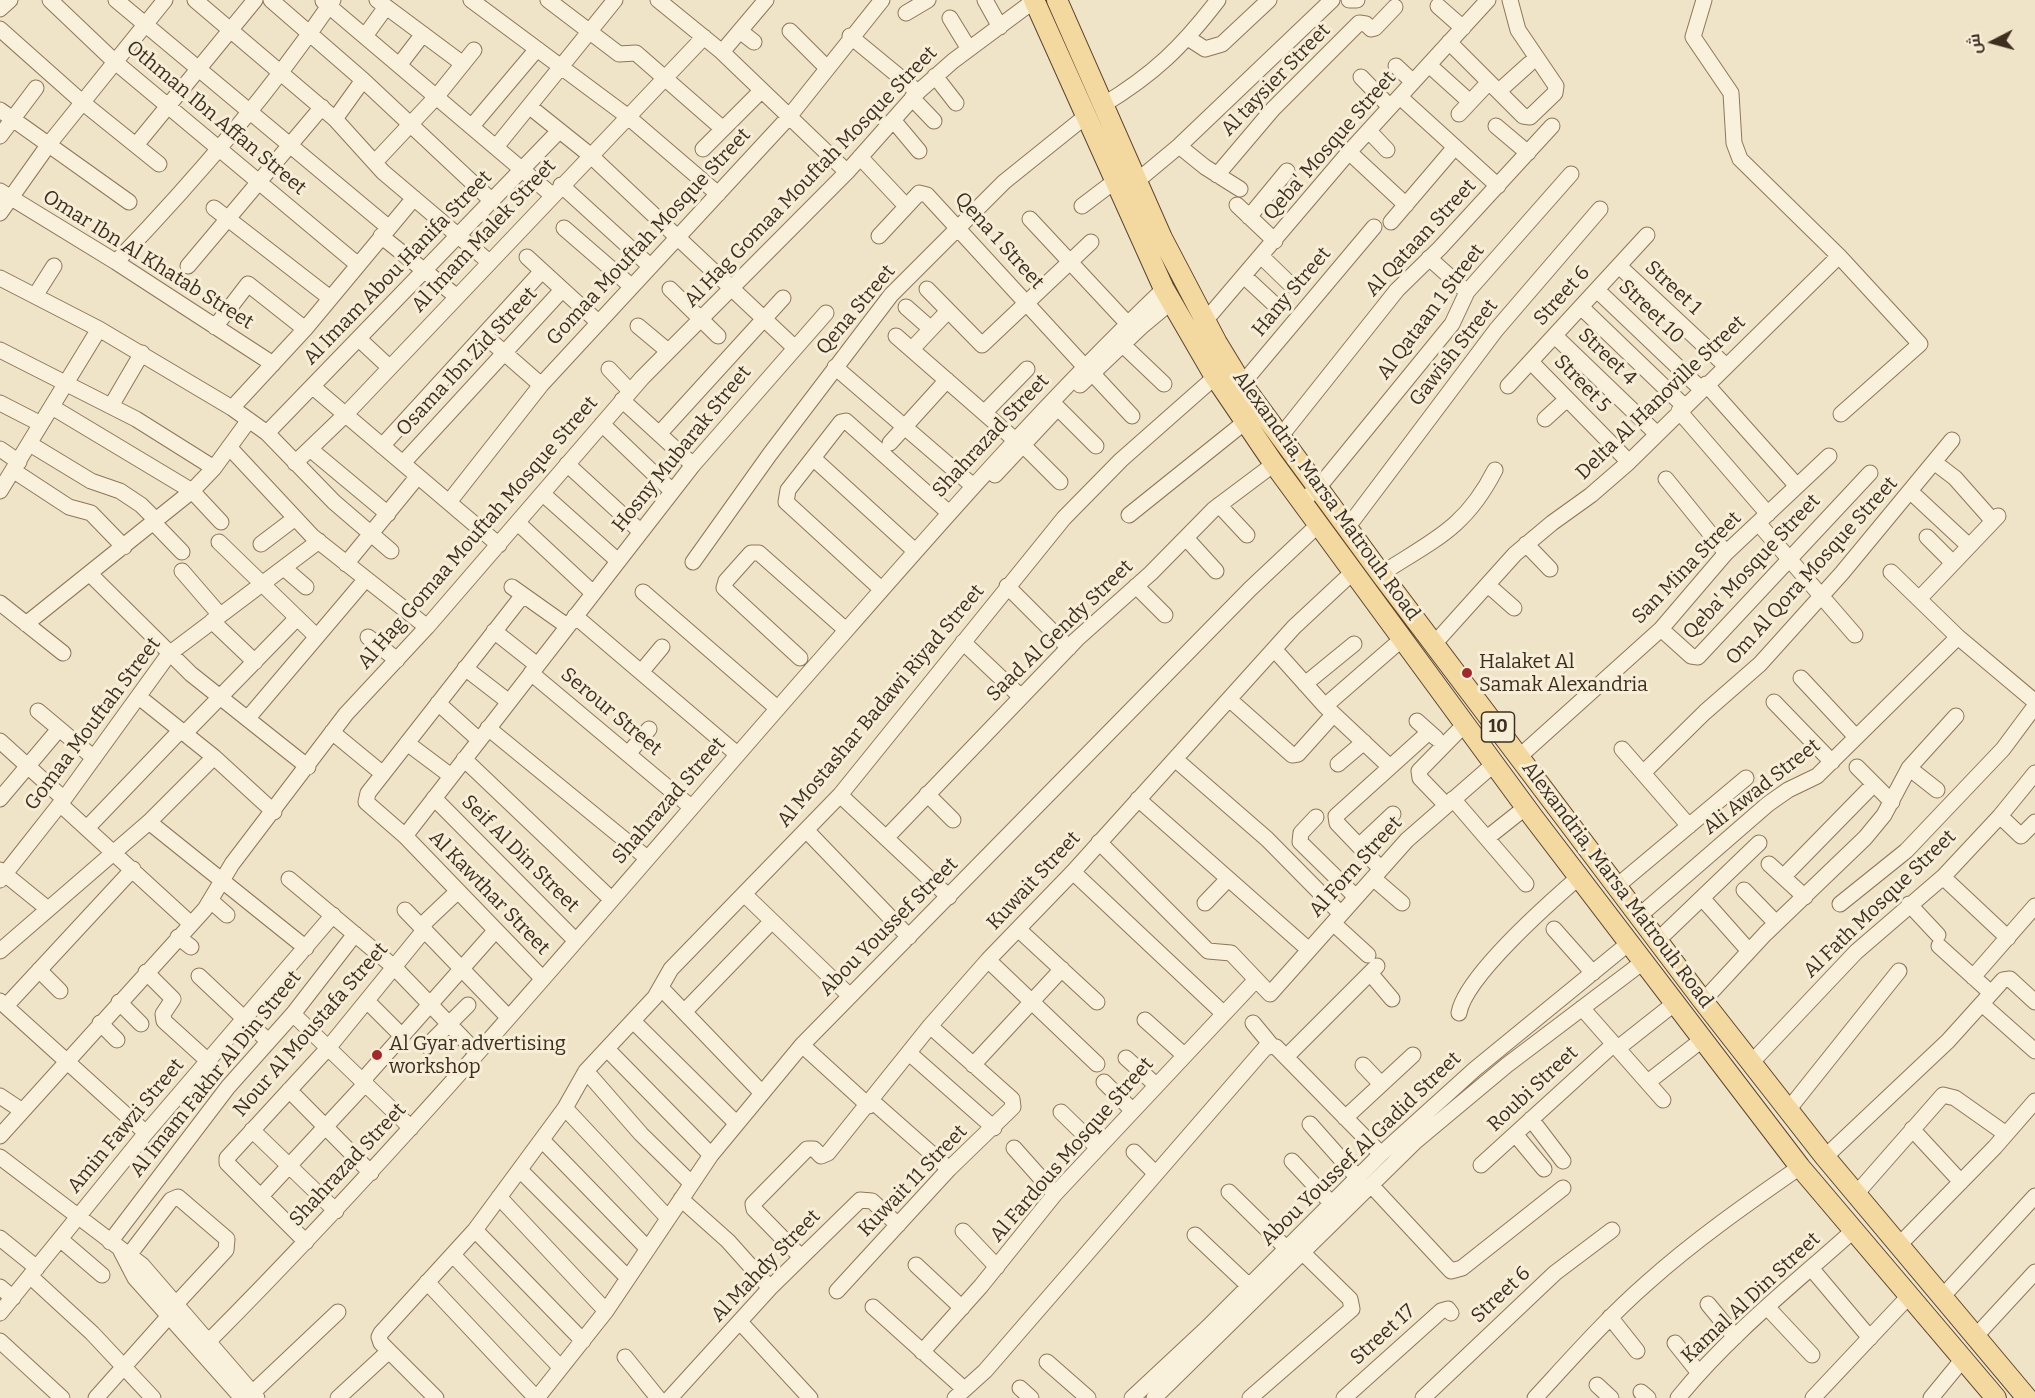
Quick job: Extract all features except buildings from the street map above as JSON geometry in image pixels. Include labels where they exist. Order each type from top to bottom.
[{"type":"main road","name":"Alexandria, Marsa Matrouh Road","points":[[1035,0],[1168,296],[1215,377],[1245,422],[1301,502],[1529,812],[1800,1167],[1996,1398]]},
{"type":"main road","name":"Alexandria, Marsa Matrouh Road","points":[[1057,0],[1162,238],[1205,321],[1242,384],[1381,574],[1554,800],[1703,1001],[1825,1157],[2027,1398]]},
{"type":"main road","points":[[1529,812],[1554,800]]},
{"type":"main road","points":[[1761,1116],[1784,1105]]},
{"type":"street","points":[[0,9],[10,0]]},
{"type":"street","name":"Othman Ibn Affan Street","points":[[50,0],[114,61],[357,264]]},
{"type":"street","points":[[116,0],[250,111],[425,271],[456,296]]},
{"type":"street","points":[[0,213],[5,195],[165,0]]},
{"type":"street","points":[[195,0],[322,107],[375,162],[488,261]]},
{"type":"street","points":[[136,145],[255,0]]},
{"type":"street","points":[[271,0],[363,80],[492,201]]},
{"type":"street","points":[[471,0],[627,116],[718,194]]},
{"type":"street","points":[[548,0],[619,54],[636,53],[723,129]]},
{"type":"street","points":[[496,147],[615,0]]},
{"type":"street","points":[[658,0],[722,52],[788,118],[847,172]]},
{"type":"street","name":"Gomaa Mouftah Mosque Street","points":[[449,502],[541,385],[788,118],[850,36],[882,0]]},
{"type":"street","points":[[906,13],[928,0]]},
{"type":"street","points":[[985,0],[1000,27]]},
{"type":"street","name":"Al Hag Gomaa Mouftah Mosque Street","points":[[0,1136],[146,972],[184,942],[191,924],[211,901],[221,882],[332,732],[499,545],[626,396],[847,172],[915,95],[969,49],[1035,0]]},
{"type":"street","points":[[1103,105],[1155,71],[1188,38],[1218,0]]},
{"type":"street","points":[[1188,38],[1205,49],[1222,44],[1269,0]]},
{"type":"street","points":[[1137,181],[1179,146],[1332,0]]},
{"type":"street","points":[[1349,0],[1357,0]]},
{"type":"street","name":"Qeba' Mosque Street","points":[[1205,321],[1275,242],[1349,152],[1488,0]]},
{"type":"street","points":[[1449,42],[1523,116],[1530,117],[1555,93],[1556,86],[1518,30],[1510,0]]},
{"type":"street","points":[[1704,0],[1693,38],[1731,93],[1735,150],[1740,159],[1839,256],[1920,345],[1840,414]]},
{"type":"street","points":[[116,262],[171,205],[281,73],[309,35],[328,2],[522,170],[557,190],[650,266]]},
{"type":"street","points":[[722,52],[740,31],[758,2]]},
{"type":"street","points":[[365,36],[382,3],[463,64]]},
{"type":"street","points":[[1438,6],[1463,28]]},
{"type":"street","name":"Al taysier Street","points":[[1217,175],[1273,109],[1359,23],[1366,24],[1371,29],[1375,28],[1395,7]]},
{"type":"street","points":[[950,18],[969,49]]},
{"type":"street","points":[[0,29],[82,102],[159,164]]},
{"type":"street","points":[[790,30],[826,67]]},
{"type":"street","points":[[740,31],[754,42]]},
{"type":"street","points":[[400,64],[423,34]]},
{"type":"street","points":[[850,36],[915,95],[934,121]]},
{"type":"street","name":"Al Imam Malek Street","points":[[295,464],[346,414],[488,261],[704,37]]},
{"type":"street","points":[[472,126],[537,49]]},
{"type":"street","points":[[375,162],[437,96],[474,50]]},
{"type":"street","points":[[1429,64],[1470,102]]},
{"type":"street","points":[[1460,114],[1470,102],[1529,64]]},
{"type":"street","points":[[1396,66],[1413,82]]},
{"type":"street","points":[[935,76],[956,103]]},
{"type":"street","points":[[1361,77],[1455,147],[1498,186]]},
{"type":"street","points":[[335,119],[363,80]]},
{"type":"street","points":[[0,136],[36,88]]},
{"type":"street","points":[[703,149],[761,91]]},
{"type":"street","points":[[188,266],[322,107]]},
{"type":"street","points":[[530,107],[590,154],[795,348]]},
{"type":"street","points":[[0,110],[129,202]]},
{"type":"street","name":"Qena Street","points":[[693,562],[835,367],[891,295],[1023,164],[1086,116]]},
{"type":"street","points":[[892,120],[919,152]]},
{"type":"street","points":[[1496,126],[1528,153]]},
{"type":"street","name":"Al Qataan Street","points":[[1280,437],[1397,290],[1430,258],[1552,126]]},
{"type":"street","name":"Al Imam Abou Hanifa Street","points":[[267,433],[560,131]]},
{"type":"street","points":[[1369,131],[1387,150]]},
{"type":"street","points":[[1179,146],[1217,175],[1240,189]]},
{"type":"street","points":[[1391,222],[1455,147]]},
{"type":"street","points":[[1349,152],[1406,205]]},
{"type":"street","points":[[860,157],[906,206]]},
{"type":"street","points":[[1249,217],[1287,171]]},
{"type":"street","name":"Al Qataan 1 Street","points":[[1301,502],[1318,488],[1452,324],[1467,292],[1571,174]]},
{"type":"street","points":[[1082,206],[1115,181]]},
{"type":"street","name":"Qena 1 Street","points":[[879,236],[918,193],[927,195],[1132,416]]},
{"type":"street","name":"Omar Ibn Al Khatab Street","points":[[5,195],[116,262],[273,364]]},
{"type":"street","points":[[232,408],[305,329],[414,198]]},
{"type":"street","points":[[1237,205],[1275,242]]},
{"type":"street","points":[[214,208],[330,298]]},
{"type":"street","name":"Gawish Street","points":[[1347,528],[1496,330],[1600,209]]},
{"type":"street","points":[[1030,219],[1127,323]]},
{"type":"street","name":"Hany Street","points":[[1242,384],[1374,227]]},
{"type":"street","points":[[564,228],[631,286]]},
{"type":"street","name":"Street 6","points":[[1508,386],[1647,235]]},
{"type":"street","points":[[927,289],[981,345],[1091,242]]},
{"type":"street","points":[[1262,256],[1291,285]]},
{"type":"street","name":"Delta Al Hanoville Street","points":[[1434,644],[1526,544],[1591,495],[1629,462],[1839,256]]},
{"type":"street","points":[[527,257],[598,322]]},
{"type":"street","points":[[1430,258],[1467,292]]},
{"type":"street","points":[[35,296],[54,266]]},
{"type":"street","name":"Street 1","points":[[1619,266],[1725,366]]},
{"type":"street","points":[[382,446],[542,271]]},
{"type":"street","points":[[1245,277],[1274,304]]},
{"type":"street","points":[[0,278],[99,328],[232,408],[267,433],[295,464],[391,551]]},
{"type":"street","points":[[215,327],[251,279],[305,329]]},
{"type":"street","points":[[670,289],[717,336]]},
{"type":"street","name":"Osama Ibn Zid Street","points":[[403,463],[562,290]]},
{"type":"street","name":"Street 10","points":[[1597,290],[1704,387]]},
{"type":"street","name":"Shahrazad Street","points":[[211,1346],[306,1242],[377,1170],[575,940],[619,894],[647,858],[746,747],[777,708],[886,588],[972,485],[1058,408],[1127,323],[1168,296]]},
{"type":"street","name":"Shahrazad Street","points":[[211,1346],[377,1170],[746,747],[1018,442],[1088,369],[1122,344],[1168,296]]},
{"type":"street","points":[[659,434],[783,298]]},
{"type":"street","points":[[906,307],[931,329]]},
{"type":"street","points":[[1581,307],[1681,409],[1764,519],[1790,558],[1855,635]]},
{"type":"street","points":[[912,349],[948,311]]},
{"type":"street","name":"Hosny Mubarak Street","points":[[405,836],[672,491],[826,313]]},
{"type":"street","points":[[638,326],[668,351]]},
{"type":"street","points":[[0,491],[99,328]]},
{"type":"street","points":[[484,335],[541,385]]},
{"type":"street","points":[[896,336],[1018,442],[1060,482]]},
{"type":"street","name":"Street 4","points":[[1555,336],[1657,434]]},
{"type":"street","points":[[359,339],[389,367]]},
{"type":"street","points":[[1122,344],[1164,384]]},
{"type":"street","points":[[0,350],[111,406],[214,468]]},
{"type":"street","points":[[111,406],[142,353]]},
{"type":"street","name":"Street 5","points":[[1531,362],[1629,462]]},
{"type":"street","points":[[835,367],[972,485]]},
{"type":"street","points":[[609,369],[626,396],[659,434],[693,465]]},
{"type":"street","points":[[984,413],[1027,369]]},
{"type":"street","name":"Al Mostashar Badawi Riyad Street","points":[[389,1351],[381,1344],[379,1336],[475,1230],[565,1108],[586,1071],[662,988],[678,962],[840,795],[1007,586],[1092,489],[1215,377]]},
{"type":"street","points":[[890,443],[947,380]]},
{"type":"street","points":[[313,387],[499,545]]},
{"type":"street","points":[[1704,387],[1797,486]]},
{"type":"street","points":[[1545,419],[1567,399]]},
{"type":"street","points":[[0,403],[41,424]]},
{"type":"street","points":[[52,407],[192,491],[221,522]]},
{"type":"street","points":[[1058,408],[1096,446]]},
{"type":"street","points":[[26,624],[192,491],[214,468],[249,420]]},
{"type":"street","points":[[886,588],[786,502],[788,490],[841,422],[846,422],[948,513]]},
{"type":"street","points":[[1129,516],[1245,422]]},
{"type":"street","points":[[602,424],[672,491]]},
{"type":"street","name":"Om Al Qora Mosque Street","points":[[1643,773],[1704,712],[1748,677],[1911,492],[1952,440]]},
{"type":"street","points":[[30,444],[91,481],[120,491],[141,505],[182,552]]},
{"type":"street","points":[[229,447],[294,519],[319,542],[427,627]]},
{"type":"street","points":[[310,448],[388,514]]},
{"type":"street","points":[[0,449],[16,466],[69,507],[91,513],[124,547]]},
{"type":"street","name":"San Mina Street","points":[[1520,756],[1660,629],[1726,554],[1829,456]]},
{"type":"street","points":[[813,458],[915,551]]},
{"type":"street","points":[[1919,599],[1996,518],[1955,478],[1934,462]]},
{"type":"street","points":[[567,464],[640,532]]},
{"type":"street","name":"Saad Al Gendy Street","points":[[886,838],[1069,648],[1219,505],[1274,464]]},
{"type":"street","points":[[1381,574],[1445,534],[1465,516],[1482,494],[1494,470]]},
{"type":"street","name":"Qeba' Mosque Street","points":[[1660,629],[1690,656],[1698,657],[1870,473]]},
{"type":"street","points":[[346,564],[418,476]]},
{"type":"street","points":[[1666,479],[1726,554]]},
{"type":"street","points":[[1911,492],[1969,546]]},
{"type":"street","points":[[543,494],[618,561]]},
{"type":"street","points":[[1219,505],[1247,535]]},
{"type":"street","points":[[261,544],[294,519]]},
{"type":"street","points":[[518,523],[593,593]]},
{"type":"street","name":"Abou Youssef Street","points":[[537,1398],[606,1311],[711,1155],[802,1045],[1242,598],[1318,525]]},
{"type":"street","points":[[1927,537],[1953,563]]},
{"type":"street","points":[[1186,538],[1216,571]]},
{"type":"street","points":[[219,542],[316,636]]},
{"type":"street","name":"Gomaa Mouftah Street","points":[[2,875],[62,801],[169,654],[319,542]]},
{"type":"street","points":[[1526,544],[1550,569]]},
{"type":"street","points":[[800,658],[724,588],[726,581],[751,553],[759,553],[846,630]]},
{"type":"street","points":[[284,568],[306,587]]},
{"type":"street","points":[[182,571],[216,618],[255,662]]},
{"type":"street","name":"Kuwait Street","points":[[801,1257],[753,1207],[807,1149],[814,1149],[821,1156],[826,1155],[871,1103],[930,1026],[988,960],[1073,872],[1294,627],[1353,572]]},
{"type":"street","points":[[1840,904],[1906,851],[2003,749],[2033,709],[2032,700],[1958,637],[1891,572]]},
{"type":"street","points":[[90,574],[169,654],[219,698],[248,718],[308,767]]},
{"type":"street","points":[[248,718],[365,580]]},
{"type":"street","points":[[1488,585],[1514,608]]},
{"type":"street","points":[[1007,586],[1069,648]]},
{"type":"street","points":[[1136,586],[1165,615]]},
{"type":"street","points":[[405,836],[368,806],[366,802],[368,793],[494,631],[518,591],[571,621],[746,747]]},
{"type":"street","points":[[643,591],[777,708]]},
{"type":"street","points":[[2,608],[63,653]]},
{"type":"street","points":[[88,827],[297,619]]},
{"type":"street","name":"Serour Street","points":[[494,631],[628,754],[691,807]]},
{"type":"street","points":[[368,637],[397,660]]},
{"type":"street","name":"Ali Awad Street","points":[[1640,916],[1768,804],[1788,790],[1817,776],[1958,637]]},
{"type":"street","points":[[1229,699],[1293,755],[1302,750],[1329,710],[1402,639]]},
{"type":"street","points":[[963,642],[1021,697]]},
{"type":"street","points":[[1305,684],[1354,644]]},
{"type":"street","points":[[642,670],[662,647]]},
{"type":"street","points":[[1274,649],[1329,710],[1390,767]]},
{"type":"street","points":[[465,668],[509,702]]},
{"type":"street","points":[[1801,678],[1856,737]]},
{"type":"street","points":[[139,697],[214,757],[274,812]]},
{"type":"street","points":[[1774,702],[1832,762]]},
{"type":"street","points":[[438,703],[484,734],[647,858]]},
{"type":"street","points":[[38,711],[94,758]]},
{"type":"street","points":[[1703,1001],[1776,923],[1865,838],[1892,802],[1910,768],[1956,716]]},
{"type":"street","points":[[1417,721],[1444,746]]},
{"type":"street","points":[[1464,724],[1419,775],[1487,838],[1526,884]]},
{"type":"street","points":[[0,799],[59,729]]},
{"type":"street","points":[[628,754],[649,729]]},
{"type":"street","points":[[332,732],[383,774]]},
{"type":"street","points":[[1402,903],[1377,873],[1359,846],[1337,823],[1336,816],[1429,732]]},
{"type":"street","points":[[0,741],[29,765],[88,827],[191,924]]},
{"type":"street","points":[[1338,764],[1364,742]]},
{"type":"street","points":[[407,743],[451,776]]},
{"type":"street","points":[[1622,749],[1689,826]]},
{"type":"street","points":[[0,951],[149,822],[214,757]]},
{"type":"street","points":[[464,759],[619,894]]},
{"type":"street","points":[[1175,759],[1268,838],[1337,919],[1371,965],[1392,999]]},
{"type":"street","name":"Al Forn Street","points":[[1258,982],[1268,993],[1273,993],[1407,840],[1494,764]]},
{"type":"street","points":[[1857,767],[1892,802]]},
{"type":"street","points":[[1910,768],[1937,790]]},
{"type":"street","name":"Al Fath Mosque Street","points":[[1751,1063],[1856,952],[1943,877],[2000,816],[2035,773]]},
{"type":"street","points":[[1617,886],[1746,778]]},
{"type":"street","points":[[1784,877],[1874,784]]},
{"type":"street","points":[[927,794],[953,820]]},
{"type":"street","points":[[840,795],[949,897]]},
{"type":"street","name":"Seif Al Din Street","points":[[434,798],[575,940]]},
{"type":"street","points":[[1138,800],[1310,950]]},
{"type":"street","points":[[1487,838],[1529,812]]},
{"type":"street","points":[[1359,846],[1393,814]]},
{"type":"street","points":[[2000,816],[2021,836],[2035,822]]},
{"type":"street","points":[[1316,817],[1301,833],[1300,842],[1356,897]]},
{"type":"street","points":[[149,822],[306,948]]},
{"type":"street","points":[[807,831],[909,937]]},
{"type":"street","name":"Al Kawthar Street","points":[[405,836],[542,978]]},
{"type":"street","points":[[1099,842],[1208,951],[1231,953],[1258,982]]},
{"type":"street","points":[[1658,940],[1759,843]]},
{"type":"street","points":[[1769,864],[1805,897]]},
{"type":"street","points":[[133,869],[39,970],[3,1003],[46,1040],[65,1062],[146,1133]]},
{"type":"street","points":[[1073,872],[1224,1014]]},
{"type":"street","points":[[2,875],[48,909]]},
{"type":"street","points":[[1459,1013],[1469,989],[1505,948],[1579,877]]},
{"type":"street","points":[[1943,877],[2008,938]]},
{"type":"street","points":[[289,879],[394,967],[477,1053]]},
{"type":"street","points":[[1205,903],[1228,879]]},
{"type":"street","points":[[1744,890],[1776,923]]},
{"type":"street","name":"Nour Al Moustafa Street","points":[[262,1196],[227,1163],[228,1156],[329,1047],[423,928],[458,891]]},
{"type":"street","points":[[744,894],[850,996]]},
{"type":"street","points":[[1702,898],[1749,951]]},
{"type":"street","points":[[211,901],[227,915]]},
{"type":"street","points":[[1910,904],[1938,940],[1973,977],[1986,999],[2035,1051]]},
{"type":"street","points":[[1973,977],[2035,906]]},
{"type":"street","points":[[405,910],[508,1017]]},
{"type":"street","name":"Amin Fawzi Street","points":[[0,1313],[207,1060],[333,915]]},
{"type":"street","points":[[684,1012],[772,921]]},
{"type":"street","points":[[1018,929],[1097,1002]]},
{"type":"street","points":[[1554,929],[1593,973]]},
{"type":"street","points":[[306,1242],[262,1196],[496,930]]},
{"type":"street","name":"Al Imam Fakhr Al Din Street","points":[[120,1250],[176,1152],[293,1014],[356,934]]},
{"type":"street","name":"Abou Youssef Al Gadid Street","points":[[1132,1398],[1212,1333],[1303,1253],[1364,1181],[1381,1154],[1474,1069],[1629,943]]},
{"type":"street","points":[[988,960],[1097,1064]]},
{"type":"street","name":"Abou Youssef Al Gadid Street","points":[[1160,1396],[1249,1286],[1332,1204],[1643,962]]},
{"type":"street","points":[[1286,1057],[1371,965]]},
{"type":"street","points":[[930,1026],[973,1065],[1062,969]]},
{"type":"street","points":[[39,970],[60,991]]},
{"type":"street","points":[[1784,1105],[1899,971]]},
{"type":"street","name":"Amin Fawzi Street","points":[[146,972],[173,999],[163,1014],[164,1021],[207,1060]]},
{"type":"street","points":[[200,976],[268,1041]]},
{"type":"street","points":[[1825,1157],[1948,1041],[2007,979],[2032,993]]},
{"type":"street","name":"Al Fardous Mosque Street","points":[[922,1352],[997,1267],[1055,1194],[1097,1147],[1251,985],[1258,982]]},
{"type":"street","points":[[662,988],[761,1092]]},
{"type":"street","points":[[367,1001],[402,1036]]},
{"type":"street","points":[[119,1002],[141,1024]]},
{"type":"street","name":"Roubi Street","points":[[1481,1165],[1616,1046],[1675,1003]]},
{"type":"street","points":[[427,1046],[468,1005]]},
{"type":"street","points":[[1582,1008],[1663,1100]]},
{"type":"street","points":[[293,1014],[411,1128]]},
{"type":"street","points":[[1145,1020],[1184,1056]]},
{"type":"street","points":[[633,1021],[736,1123]]},
{"type":"street","points":[[100,1023],[117,1040]]},
{"type":"street","points":[[1253,1023],[1272,1046],[1286,1057],[1381,1154]]},
{"type":"street","points":[[1648,1083],[1703,1039]]},
{"type":"street","points":[[802,1045],[949,1169]]},
{"type":"street","points":[[873,1307],[922,1352],[959,1393],[985,1371],[1265,1048],[1272,1046]]},
{"type":"street","points":[[607,1049],[711,1155]]},
{"type":"street","points":[[909,1053],[994,1128]]},
{"type":"street","points":[[1346,1118],[1413,1055]]},
{"type":"street","points":[[1126,1058],[1156,1085]]},
{"type":"street","name":"Kuwait 11 Street","points":[[837,1291],[949,1169],[1011,1111],[1012,1099],[973,1065]]},
{"type":"street","points":[[1363,1065],[1382,1084]]},
{"type":"street","points":[[586,1071],[641,1134],[691,1183]]},
{"type":"street","points":[[1104,1082],[1132,1110]]},
{"type":"street","points":[[289,1090],[325,1127],[377,1170]]},
{"type":"street","points":[[1856,1194],[1938,1099],[1950,1095],[2007,1134]]},
{"type":"street","points":[[0,1096],[21,1110]]},
{"type":"street","points":[[1899,1245],[2007,1134],[2035,1101]]},
{"type":"street","points":[[565,1108],[668,1218]]},
{"type":"street","points":[[1061,1112],[1097,1147]]},
{"type":"street","points":[[1531,1119],[1563,1161]]},
{"type":"street","points":[[1310,1124],[1451,1271],[1462,1268],[1563,1188]]},
{"type":"street","points":[[1912,1129],[1960,1182]]},
{"type":"street","points":[[252,1130],[336,1211]]},
{"type":"street","points":[[1515,1134],[1544,1169]]},
{"type":"street","points":[[542,1140],[648,1249]]},
{"type":"street","points":[[1014,1148],[1055,1194]]},
{"type":"street","points":[[1134,1152],[1155,1173]]},
{"type":"street","points":[[0,1157],[120,1250],[135,1278],[211,1346],[250,1397]]},
{"type":"street","points":[[1292,1161],[1332,1204]]},
{"type":"street","points":[[1540,1396],[1610,1317],[1648,1281],[1800,1167]]},
{"type":"street","points":[[520,1170],[628,1278]]},
{"type":"street","points":[[1228,1192],[1287,1249]]},
{"type":"street","points":[[1942,1297],[2035,1196]]},
{"type":"street","points":[[96,1398],[226,1250],[229,1243],[178,1197],[171,1200],[120,1250]]},
{"type":"street","points":[[499,1197],[606,1311]]},
{"type":"street","points":[[681,1199],[728,1241],[770,1288]]},
{"type":"street","name":"Al Mahdy Street","points":[[670,1398],[770,1288],[860,1200],[872,1201],[898,1225]]},
{"type":"street","points":[[475,1230],[583,1341]]},
{"type":"street","name":"Street 6","points":[[1424,1398],[1555,1273],[1612,1230]]},
{"type":"street","name":"Kamal Al Din Street","points":[[1681,1397],[1699,1373],[1735,1337],[1854,1230]]},
{"type":"street","points":[[963,1231],[997,1267]]},
{"type":"street","points":[[1195,1235],[1249,1286]]},
{"type":"street","points":[[0,1238],[153,1398]]},
{"type":"street","points":[[60,1239],[102,1275]]},
{"type":"street","points":[[1250,1398],[1352,1309],[1350,1299],[1303,1253]]},
{"type":"street","points":[[453,1255],[561,1368]]},
{"type":"street","points":[[916,1265],[962,1308]]},
{"type":"street","points":[[1811,1268],[1870,1338]]},
{"type":"street","points":[[1976,1337],[2035,1272]]},
{"type":"street","points":[[427,1282],[537,1398]]},
{"type":"street","points":[[0,1287],[13,1298]]},
{"type":"street","points":[[1813,1398],[1910,1296]]},
{"type":"street","points":[[1708,1304],[1735,1337]]},
{"type":"street","points":[[1767,1307],[1812,1355]]},
{"type":"street","name":"Street 17","points":[[1344,1398],[1441,1311],[1444,1309],[1451,1312]]},
{"type":"street","points":[[173,1310],[250,1397]]},
{"type":"street","points":[[250,1397],[338,1312]]},
{"type":"street","points":[[1610,1317],[1637,1352]]},
{"type":"street","points":[[740,1322],[810,1398]]},
{"type":"street","points":[[0,1341],[62,1398]]},
{"type":"street","points":[[1675,1343],[1699,1373]]},
{"type":"street","points":[[338,1398],[389,1351],[436,1398]]},
{"type":"street","points":[[625,1357],[658,1398]]},
{"type":"street","points":[[1931,1398],[1963,1359]]},
{"type":"street","points":[[1047,1362],[1088,1398]]},
{"type":"street","points":[[1597,1385],[1611,1398]]},
{"type":"place","name":"Halaket Al Samak Alexandria","points":[[1467,673]]},
{"type":"place","name":"Al Gyar advertising workshop","points":[[377,1055]]}]
